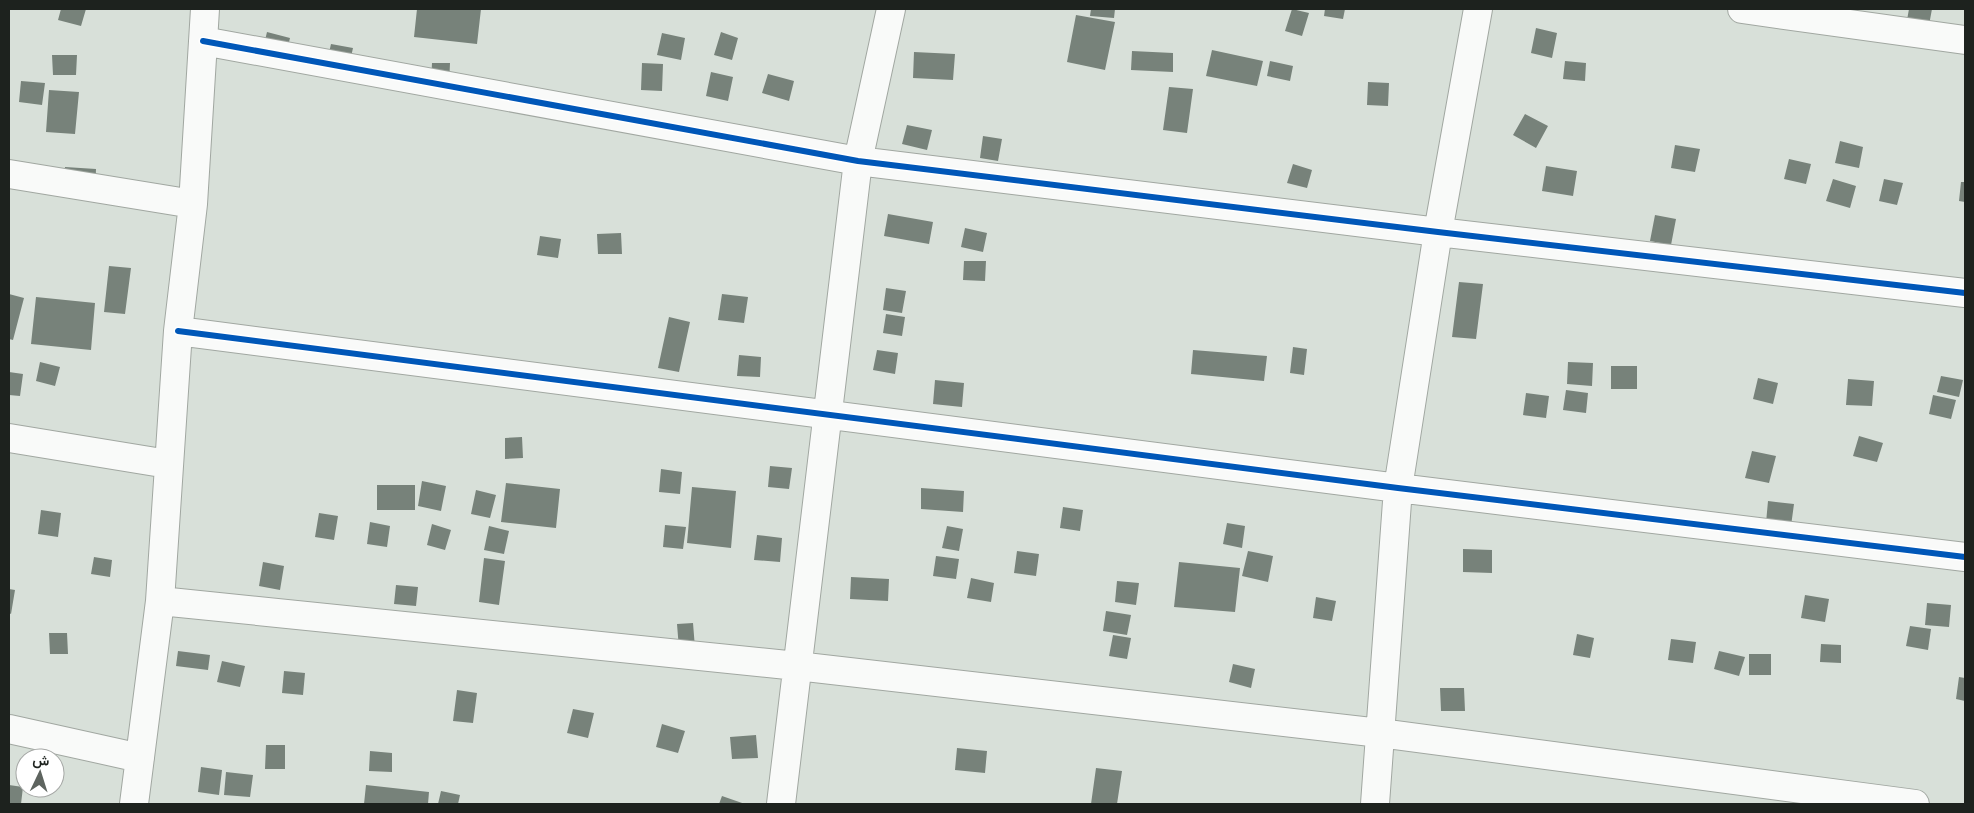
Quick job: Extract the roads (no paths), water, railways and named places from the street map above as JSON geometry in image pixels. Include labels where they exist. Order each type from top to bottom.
[{"type":"street","points":[[134,804],[160,601],[178,331],[193,204],[205,9]]},
{"type":"street","points":[[781,804],[858,161],[891,9]]},
{"type":"street","points":[[1374,804],[1398,488],[1438,232],[1478,9]]},
{"type":"street","points":[[1742,9],[1965,40]]},
{"type":"street","points":[[203,41],[858,161],[1438,232],[1965,293]]},
{"type":"street","points":[[9,174],[193,204]]},
{"type":"street","points":[[178,331],[1398,488],[1965,557]]},
{"type":"street","points":[[9,438],[168,464]]},
{"type":"street","points":[[160,601],[797,666],[1380,733],[1915,804]]},
{"type":"street","points":[[9,729],[140,758]]}]
